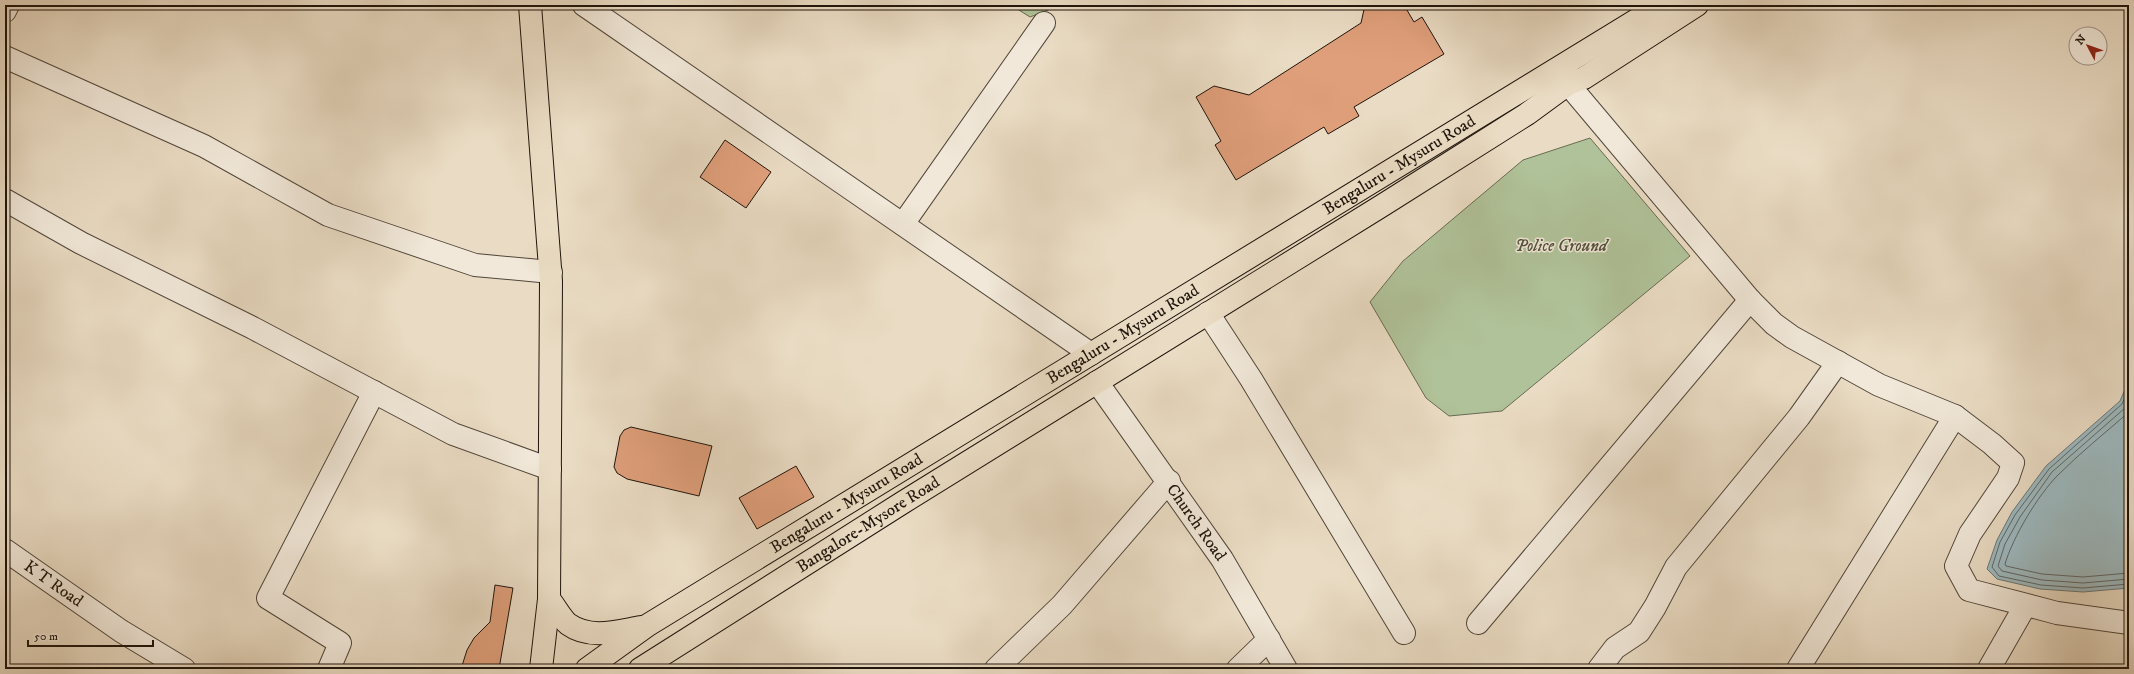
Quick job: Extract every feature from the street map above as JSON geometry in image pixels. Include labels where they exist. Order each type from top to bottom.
[{"type":"main road","points":[[530,5],[551,272],[549,599],[542,669]]},
{"type":"main road","name":"Bengaluru - Mysuru Road","points":[[587,669],[648,626],[1661,5]]},
{"type":"main road","name":"Bengaluru - Mysuru Road","points":[[1097,382],[1527,114],[1568,84],[1584,78],[1697,5]]},
{"type":"main road","points":[[1514,95],[1527,114]]},
{"type":"main road","points":[[1252,255],[1267,277]]},
{"type":"main road","name":"Bangalore-Mysore Road","points":[[640,669],[1097,382]]},
{"type":"main road","points":[[549,599],[568,624],[587,631],[604,634],[648,626]]},
{"type":"street","points":[[5,11],[8,5]]},
{"type":"street","points":[[584,5],[1091,354]]},
{"type":"street","points":[[903,224],[1044,23]]},
{"type":"street","points":[[5,57],[204,146],[328,215],[475,265],[551,272]]},
{"type":"street","points":[[1568,84],[1750,300],[1774,324],[1879,385],[1955,416],[1992,444],[2013,463],[2008,478],[1970,534],[1956,566],[1969,590],[2025,606],[2057,613],[2129,623]]},
{"type":"street","points":[[5,200],[82,243],[253,328],[453,434],[550,469]]},
{"type":"street","points":[[1478,623],[1750,300]]},
{"type":"street","points":[[1208,313],[1251,379],[1404,633]]},
{"type":"street","points":[[1599,669],[1615,648],[1638,632],[1655,607],[1676,567],[1795,423],[1838,362]]},
{"type":"street","name":"Church Road","points":[[1097,382],[1222,558],[1286,669]]},
{"type":"street","points":[[329,669],[340,643],[268,598],[374,392]]},
{"type":"street","points":[[1798,669],[1955,416]]},
{"type":"street","points":[[996,669],[1062,605],[1168,481]]},
{"type":"street","name":"K T Road","points":[[5,550],[121,631],[184,669]]},
{"type":"street","points":[[1989,669],[2025,606]]},
{"type":"street","points":[[1238,669],[1269,639]]},
{"type":"green space","points":[[1011,5],[1061,5],[1030,17]]},
{"type":"green space","name":"Police Ground","points":[[1590,138],[1690,256],[1502,411],[1449,416],[1426,398],[1370,302],[1403,261],[1523,160]]},
{"type":"water","points":[[2129,380],[2129,588],[2083,592],[2040,589],[1997,579],[1987,569],[1997,540],[2012,512],[2046,466],[2120,401]]},
{"type":"building","points":[[1365,5],[1404,5],[1414,22],[1422,17],[1444,54],[1354,107],[1359,116],[1328,134],[1324,127],[1236,180],[1215,145],[1221,141],[1196,97],[1214,86],[1249,95],[1361,23]]},
{"type":"building","points":[[725,140],[771,172],[746,208],[700,177]]},
{"type":"building","points":[[631,427],[712,446],[699,496],[627,479],[617,473],[614,467],[620,436],[624,430]]},
{"type":"building","points":[[796,466],[814,497],[757,529],[739,498]]},
{"type":"building","points":[[495,585],[513,588],[499,669],[461,669],[467,650],[474,638],[490,622]]}]
